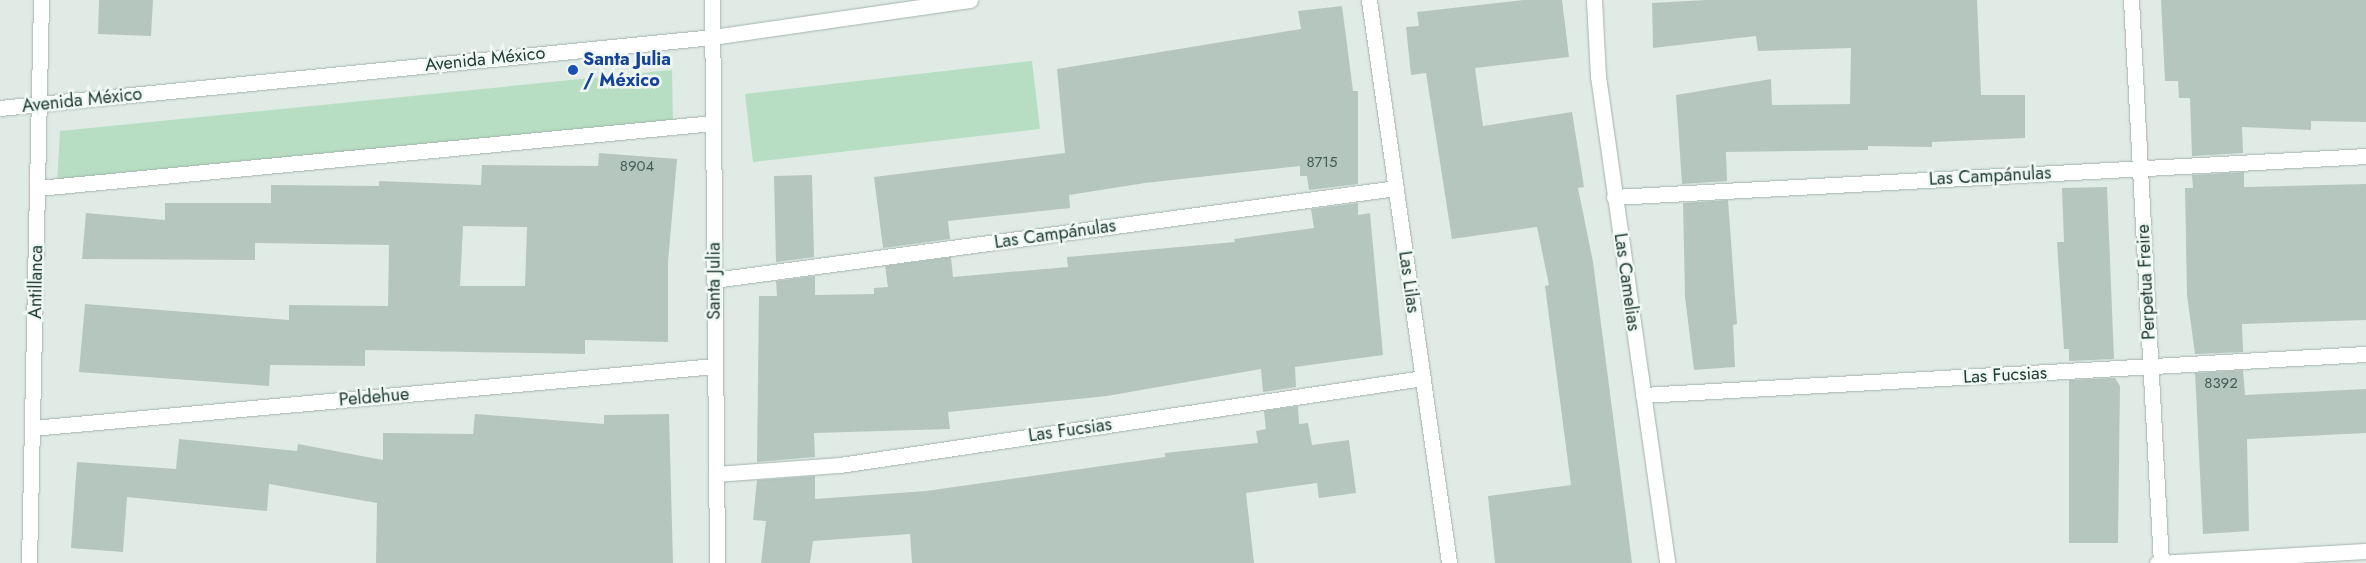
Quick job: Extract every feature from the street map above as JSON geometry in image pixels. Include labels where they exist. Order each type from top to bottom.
[{"type":"street","name":"Antillanca","points":[[29,563],[42,0]]},
{"type":"street","name":"Santa Julia","points":[[712,0],[717,563]]},
{"type":"street","name":"Avenida México","points":[[0,108],[712,37],[970,0]]},
{"type":"street","name":"Las Lilas","points":[[1369,0],[1450,563]]},
{"type":"street","name":"Las Camelias","points":[[1594,0],[1598,76],[1667,563]]},
{"type":"street","name":"Perpetua Freire","points":[[2131,0],[2160,563]]},
{"type":"street","points":[[38,188],[713,123]]},
{"type":"street","name":"Las Campánulas","points":[[1614,197],[2366,156]]},
{"type":"street","name":"Las Campánulas","points":[[714,280],[1396,188]]},
{"type":"street","name":"Las Fucsias","points":[[1643,396],[2366,354]]},
{"type":"street","name":"Peldehue","points":[[32,428],[715,366]]},
{"type":"street","name":"Las Fucsias","points":[[716,474],[840,464],[1423,378]]},
{"type":"street","points":[[2160,563],[2366,551]]},
{"type":"green space","points":[[1032,61],[1040,129],[753,162],[745,94]]},
{"type":"green space","points":[[672,70],[673,125],[57,185],[60,131]]},
{"type":"building","points":[[99,0],[153,0],[151,36],[98,34]]},
{"type":"building","points":[[1524,0],[1562,0],[1569,57],[1475,68],[1483,126],[1572,112],[1584,187],[1578,188],[1593,262],[1632,563],[1495,563],[1488,496],[1571,485],[1545,286],[1549,285],[1537,227],[1452,239],[1426,73],[1411,75],[1406,27],[1419,26],[1417,12]]},
{"type":"building","points":[[1706,0],[1977,0],[1981,95],[2025,95],[2025,138],[1932,142],[1932,147],[1868,146],[1868,150],[1726,152],[1727,181],[1682,184],[1676,95],[1771,79],[1772,105],[1850,104],[1851,48],[1758,51],[1756,36],[1653,48],[1652,3]]},
{"type":"building","points":[[2161,0],[2366,0],[2366,122],[2311,121],[2311,130],[2242,127],[2243,153],[2192,156],[2190,98],[2179,98],[2178,81],[2165,81]]},
{"type":"building","points":[[1342,6],[1353,91],[1358,91],[1358,184],[1309,190],[1307,176],[1300,176],[1300,166],[1145,183],[1069,195],[1070,208],[948,221],[950,239],[883,248],[874,177],[1065,153],[1057,69],[1301,29],[1298,11]]},
{"type":"building","points":[[599,153],[677,159],[668,262],[668,342],[585,340],[585,354],[365,350],[365,366],[270,365],[269,386],[79,372],[85,304],[289,320],[289,305],[388,306],[389,245],[255,243],[255,260],[82,259],[86,213],[165,220],[165,203],[271,203],[271,185],[379,186],[379,181],[481,185],[482,165],[598,166]],"holes":[[[463,226],[527,227],[525,286],[460,286]]]},
{"type":"building","points":[[2244,172],[2244,187],[2366,184],[2366,320],[2242,324],[2243,352],[2195,354],[2187,295],[2185,188],[2193,188],[2192,175]]},
{"type":"building","points":[[812,175],[814,257],[776,262],[774,176]]},
{"type":"building","points":[[2107,187],[2114,359],[2069,361],[2069,349],[2064,349],[2057,242],[2064,242],[2062,188]]},
{"type":"building","points":[[1728,200],[1737,324],[1733,325],[1735,367],[1694,370],[1685,297],[1683,203]]},
{"type":"building","points":[[1358,203],[1358,215],[1370,213],[1383,355],[1295,367],[1296,387],[1263,392],[1261,369],[1107,396],[948,412],[950,429],[814,433],[815,457],[757,462],[759,296],[777,296],[776,281],[815,276],[815,295],[874,294],[874,288],[888,287],[885,266],[951,257],[953,277],[1068,267],[1067,257],[1235,242],[1234,239],[1314,228],[1311,209]]},
{"type":"building","points":[[2243,370],[2245,395],[2366,389],[2366,433],[2247,439],[2249,531],[2203,534],[2195,373]]},
{"type":"building","points":[[2115,378],[2120,386],[2118,543],[2069,543],[2069,380]]},
{"type":"building","points":[[1298,406],[1299,424],[1308,423],[1312,445],[1349,440],[1356,493],[1319,498],[1317,483],[1246,493],[1254,563],[912,563],[910,534],[813,541],[810,563],[761,563],[766,521],[753,520],[757,480],[815,476],[815,499],[926,491],[1165,457],[1165,453],[1258,443],[1256,431],[1266,429],[1264,411]]},
{"type":"building","points":[[475,414],[604,424],[604,415],[669,414],[673,563],[376,563],[377,503],[269,484],[267,511],[127,497],[123,552],[71,548],[77,462],[176,469],[179,439],[297,451],[298,444],[383,460],[383,433],[473,434]]},
{"type":"place","name":"Santa Julia / México","points":[[573,70]]}]
